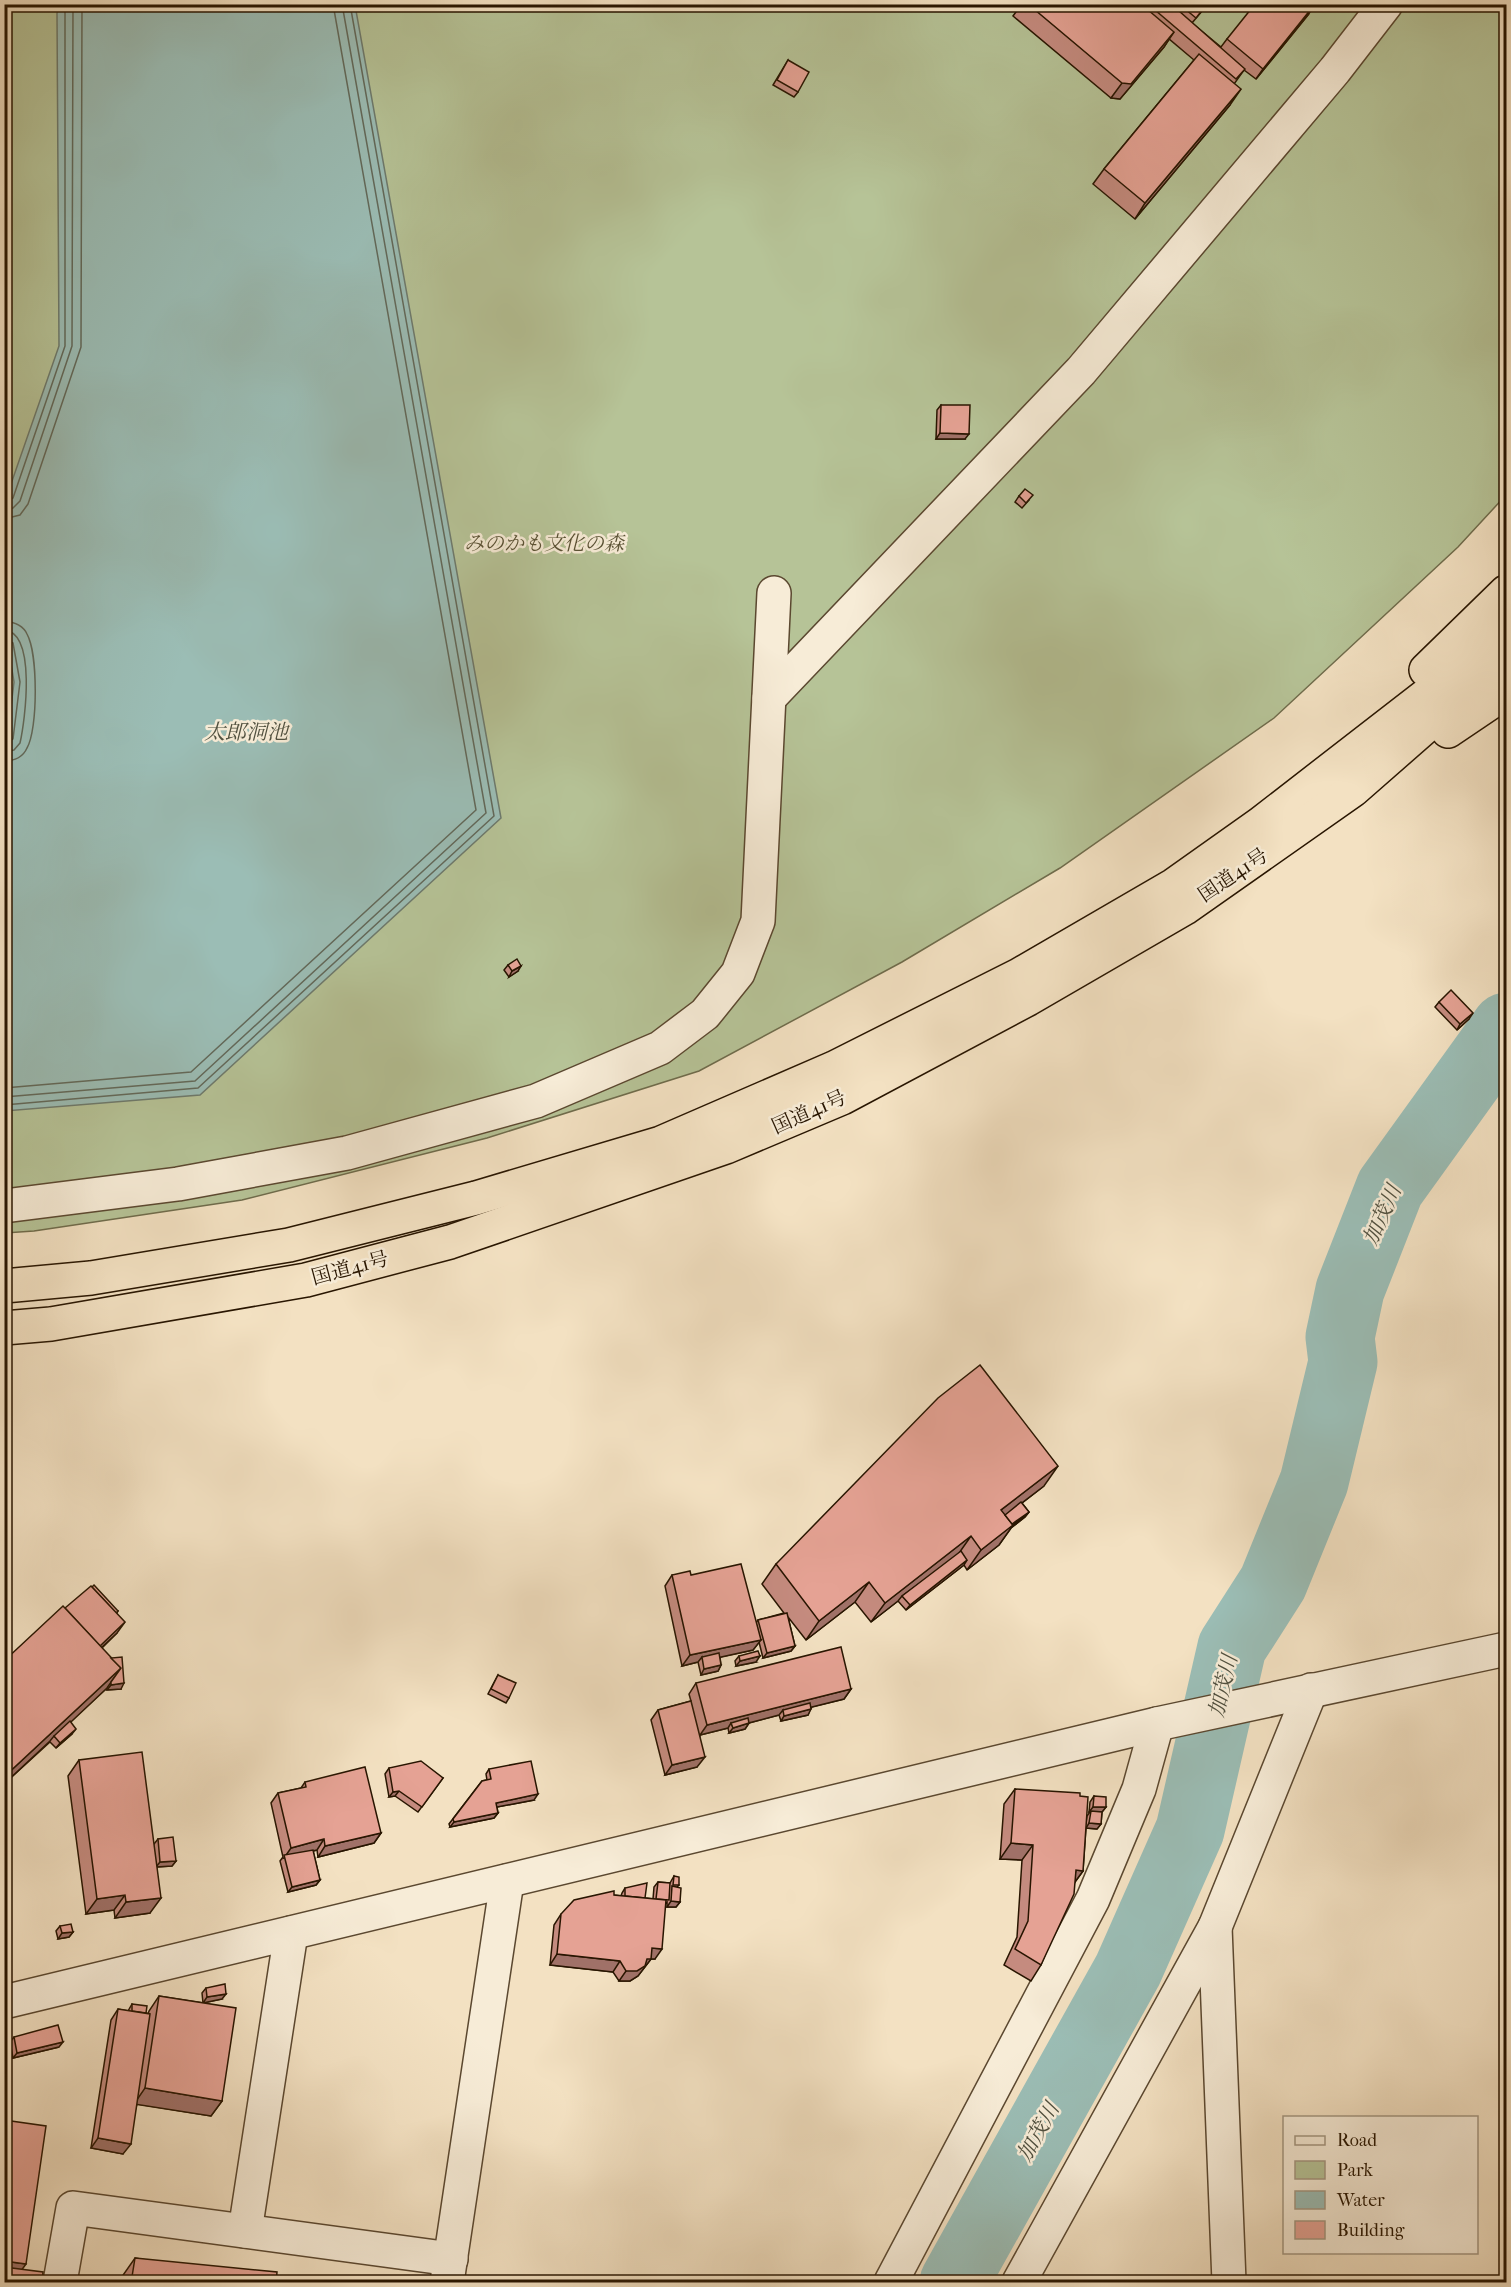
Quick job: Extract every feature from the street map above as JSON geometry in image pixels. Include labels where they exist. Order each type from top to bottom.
[{"type":"highway","points":[[1260,824],[1379,716],[1506,592]]},
{"type":"highway","name":"国道41号","points":[[4,1286],[91,1278],[289,1245],[476,1198],[661,1143],[834,1068],[1019,975],[1174,885],[1260,824],[1451,676],[1506,627]]},
{"type":"highway","name":"国道41号","points":[[4,1328],[51,1324],[306,1280],[450,1242],[726,1148],[842,1098],[1028,999],[1185,908],[1353,790],[1506,656]]},
{"type":"highway","points":[[1353,790],[1506,692]]},
{"type":"street","points":[[769,698],[1081,371],[1335,70],[1386,4]]},
{"type":"street","points":[[4,1206],[178,1184],[347,1153],[536,1101],[660,1048],[705,1014],[738,973],[758,921],[774,593]]},
{"type":"street","points":[[4,2002],[1157,1724],[1506,1649]]},
{"type":"street","points":[[1019,2283],[1215,1927],[1311,1690]]},
{"type":"street","points":[[891,2283],[1094,1899],[1139,1789],[1157,1724]]},
{"type":"street","points":[[60,2283],[73,2208],[245,2231],[449,2271],[507,1881]]},
{"type":"street","points":[[1215,1927],[1228,2283]]},
{"type":"street","points":[[245,2231],[291,1933]]},
{"type":"green space","name":"みのかも文化の森","points":[[4,5],[1506,5],[1506,495],[1458,547],[1274,718],[1060,868],[902,962],[699,1071],[487,1138],[242,1200],[34,1231],[5,1233]]},
{"type":"water","name":"太郎洞池","points":[[60,5],[355,5],[501,818],[200,1095],[5,1111],[4,765],[14,682],[5,627],[4,504],[59,346],[57,13]]},
{"type":"building","points":[[1028,4],[1141,4],[1174,32],[1131,84],[1122,83]]},
{"type":"building","points":[[1148,4],[1171,4],[1245,69],[1236,79]]},
{"type":"building","points":[[1179,4],[1207,4],[1196,18]]},
{"type":"building","points":[[1255,4],[1315,4],[1263,69],[1227,39]]},
{"type":"building","points":[[1199,54],[1241,89],[1145,203],[1104,169]]},
{"type":"building","points":[[788,60],[809,72],[798,92],[777,80]]},
{"type":"building","points":[[941,405],[970,405],[969,434],[940,433]]},
{"type":"building","points":[[1025,489],[1033,495],[1026,503],[1019,496]]},
{"type":"building","points":[[517,959],[521,966],[512,971],[508,965]]},
{"type":"building","points":[[1451,990],[1473,1013],[1460,1024],[1439,1002]]},
{"type":"building","points":[[980,1365],[1058,1466],[1001,1510],[1013,1525],[981,1550],[971,1536],[885,1603],[869,1582],[819,1621],[776,1564],[938,1398]]},
{"type":"building","points":[[1021,1502],[1029,1512],[1012,1524],[1005,1515]]},
{"type":"building","points":[[961,1551],[967,1560],[910,1605],[902,1596]]},
{"type":"building","points":[[741,1564],[761,1640],[690,1655],[672,1575],[690,1571],[691,1575]]},
{"type":"building","points":[[94,1585],[118,1611],[116,1613],[92,1587]]},
{"type":"building","points":[[91,1586],[125,1622],[100,1646],[65,1608]]},
{"type":"building","points":[[63,1606],[121,1668],[4,1777],[4,1661]]},
{"type":"building","points":[[787,1613],[795,1646],[767,1653],[758,1620]]},
{"type":"building","points":[[841,1647],[851,1689],[707,1725],[696,1683]]},
{"type":"building","points":[[758,1651],[760,1656],[740,1661],[739,1656]]},
{"type":"building","points":[[719,1653],[721,1665],[704,1669],[702,1657]]},
{"type":"building","points":[[122,1657],[124,1683],[111,1685],[121,1668],[111,1658]]},
{"type":"building","points":[[498,1675],[516,1683],[509,1698],[491,1689]]},
{"type":"building","points":[[691,1701],[705,1757],[672,1765],[658,1710]]},
{"type":"building","points":[[810,1703],[811,1709],[784,1716],[783,1710]]},
{"type":"building","points":[[748,1718],[749,1723],[733,1728],[731,1723]]},
{"type":"building","points":[[70,1721],[76,1729],[60,1743],[54,1736]]},
{"type":"building","points":[[142,1752],[161,1898],[126,1902],[125,1895],[97,1899],[79,1760]]},
{"type":"building","points":[[421,1761],[443,1778],[422,1807],[399,1791],[393,1792],[389,1768]]},
{"type":"building","points":[[531,1761],[538,1794],[496,1803],[498,1813],[454,1822],[453,1819],[482,1781],[491,1779],[489,1769]]},
{"type":"building","points":[[365,1767],[381,1833],[325,1846],[324,1839],[291,1848],[278,1793],[306,1787],[305,1782]]},
{"type":"building","points":[[1015,1789],[1080,1793],[1080,1796],[1088,1797],[1083,1871],[1076,1870],[1074,1894],[1041,1965],[1015,1949],[1028,1921],[1033,1845],[1011,1843]]},
{"type":"building","points":[[1094,1796],[1106,1797],[1106,1807],[1093,1807]]},
{"type":"building","points":[[1091,1811],[1102,1812],[1101,1824],[1089,1823]]},
{"type":"building","points":[[173,1837],[176,1861],[160,1862],[158,1839]]},
{"type":"building","points":[[313,1850],[320,1880],[292,1887],[284,1855]]},
{"type":"building","points":[[674,1876],[679,1877],[679,1885],[673,1885]]},
{"type":"building","points":[[658,1882],[670,1883],[669,1900],[656,1899]]},
{"type":"building","points":[[647,1883],[645,1898],[625,1896],[625,1888]]},
{"type":"building","points":[[672,1886],[681,1888],[680,1902],[671,1901]]},
{"type":"building","points":[[614,1891],[614,1895],[666,1900],[662,1949],[652,1948],[651,1959],[647,1959],[645,1966],[637,1971],[626,1971],[620,1961],[557,1954],[561,1914],[574,1900]]},
{"type":"building","points":[[71,1924],[73,1932],[62,1933],[60,1926]]},
{"type":"building","points":[[225,1984],[226,1994],[207,1997],[206,1988]]},
{"type":"building","points":[[159,1996],[236,2008],[222,2101],[145,2088]]},
{"type":"building","points":[[132,2004],[147,2006],[146,2013],[132,2011]]},
{"type":"building","points":[[118,2009],[150,2014],[131,2144],[98,2138]]},
{"type":"building","points":[[58,2025],[63,2042],[17,2053],[14,2037]]},
{"type":"building","points":[[4,2120],[46,2126],[26,2264],[4,2261]]},
{"type":"building","points":[[135,2258],[277,2272],[276,2283],[131,2283]]},
{"type":"building","points":[[4,2267],[43,2272],[42,2283],[17,2279],[16,2283],[4,2283]]},
{"type":"waterway","name":"加茂川","points":[[954,2282],[1128,1970],[1190,1830],[1232,1647],[1273,1583],[1314,1482],[1343,1362],[1340,1337],[1350,1290],[1390,1188],[1506,1027]]}]
